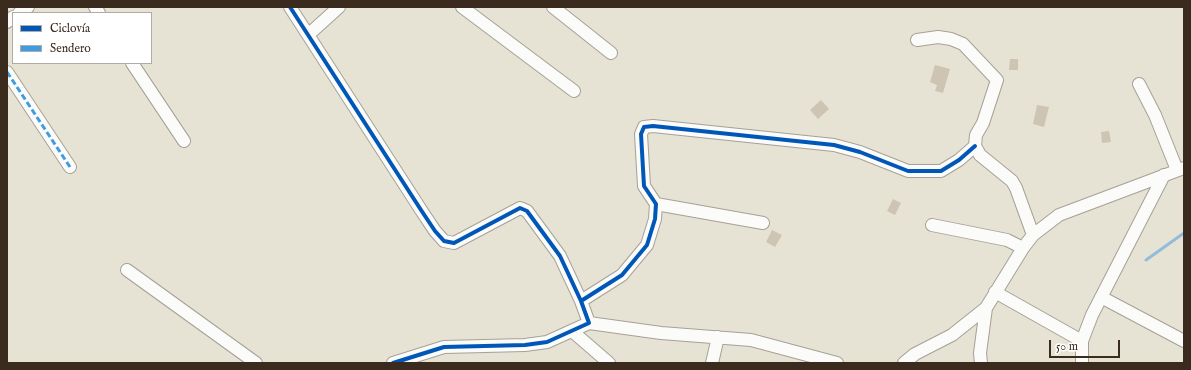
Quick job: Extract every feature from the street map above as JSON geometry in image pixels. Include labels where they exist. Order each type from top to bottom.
[{"type":"street","points":[[290,7],[428,221],[444,241],[454,243],[520,208],[527,211],[560,256],[581,301],[589,324]]},
{"type":"street","points":[[308,36],[339,7]]},
{"type":"street","points":[[462,7],[574,91]]},
{"type":"street","points":[[553,7],[611,53]]},
{"type":"street","points":[[917,40],[938,37],[951,39],[963,44],[997,80],[983,123],[976,135],[976,146],[980,155],[1012,182],[1016,188],[1033,235]]},
{"type":"street","points":[[133,64],[184,141]]},
{"type":"street","points":[[7,72],[70,167]]},
{"type":"street","points":[[981,363],[980,353],[986,308],[1023,248],[1033,235],[1059,215],[1181,169],[1139,84]]},
{"type":"street","points":[[581,301],[622,275],[647,245],[655,220],[656,204],[644,186],[641,134],[644,127],[653,126],[834,145],[860,152],[908,171],[941,171],[959,160],[976,146]]},
{"type":"street","points":[[1082,363],[1082,341],[1101,297],[1164,176]]},
{"type":"street","points":[[656,204],[763,222]]},
{"type":"street","points":[[932,225],[1008,240],[1023,248]]},
{"type":"street","points":[[127,270],[256,363]]},
{"type":"street","points":[[995,292],[1082,341]]},
{"type":"street","points":[[1101,297],[1184,340]]},
{"type":"street","points":[[904,363],[915,354],[952,335],[986,308]]},
{"type":"street","points":[[393,363],[444,347],[525,345],[547,342],[589,324],[718,338],[751,340],[837,363]]},
{"type":"street","points":[[572,331],[609,363]]},
{"type":"street","points":[[712,363],[718,338]]},
{"type":"building","points":[[1010,59],[1018,59],[1018,70],[1009,70]]},
{"type":"building","points":[[935,65],[950,69],[943,93],[935,91],[937,85],[930,82]]},
{"type":"building","points":[[821,100],[829,109],[818,119],[810,110]]},
{"type":"building","points":[[1037,105],[1049,107],[1044,127],[1033,124]]},
{"type":"building","points":[[1109,131],[1111,142],[1102,143],[1101,132]]},
{"type":"building","points":[[893,199],[901,203],[895,215],[887,211]]},
{"type":"building","points":[[772,230],[782,235],[775,247],[766,242]]},
{"type":"waterway","points":[[1146,260],[1184,233]]},
{"type":"marked path","points":[[7,72],[70,167]]},
{"type":"cycle path","points":[[290,7],[421,210],[435,231],[444,241],[454,243],[520,208],[527,211],[560,256],[581,301],[589,323],[547,342],[525,345],[444,347],[393,363]]},
{"type":"cycle path","points":[[581,301],[622,275],[647,245],[655,219],[656,204],[644,186],[641,134],[644,127],[653,126],[834,145],[860,152],[908,171],[941,171],[959,160],[975,146]]}]
